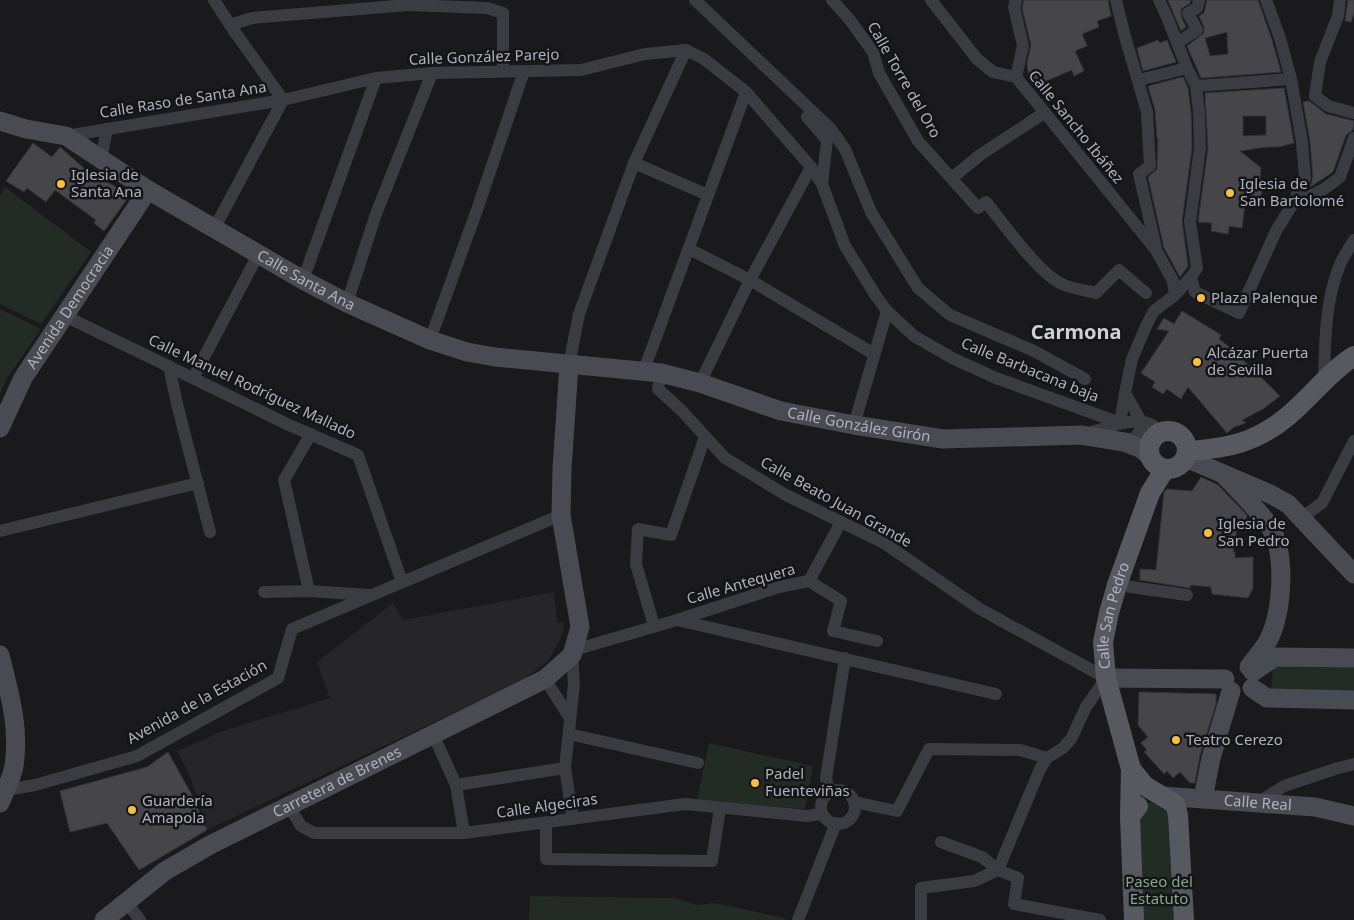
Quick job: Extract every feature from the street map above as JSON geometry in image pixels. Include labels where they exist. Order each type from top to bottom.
[{"type":"main road","points":[[1187,455],[1185,440],[1181,435],[1171,431],[1161,432],[1152,439],[1149,450],[1150,456],[1156,465],[1165,469],[1177,467],[1187,455],[1221,449],[1258,437],[1288,416],[1324,380],[1354,356]]},
{"type":"main road","name":"Calle San Pedro","points":[[1131,769],[1106,678],[1103,642],[1117,585],[1150,493],[1165,469]]},
{"type":"main road","points":[[1131,769],[1145,786],[1175,804],[1178,815],[1184,920]]},
{"type":"main road","points":[[1131,769],[1130,816],[1134,920]]},
{"type":"main road","points":[[1130,816],[1144,799],[1162,796]]},
{"type":"street","points":[[214,0],[283,100]]},
{"type":"street","points":[[695,0],[830,128],[845,149],[871,212],[918,288],[950,315],[1034,351],[1085,380]]},
{"type":"street","name":"Calle Torre del Oro","points":[[832,0],[850,20],[873,52],[879,73],[918,140],[978,208],[986,202],[1031,257],[1052,279],[1074,288],[1096,292],[1119,270],[1146,293]]},
{"type":"street","name":"Calle Sancho Ibáñez","points":[[931,0],[977,59],[993,72],[1016,77],[1156,250],[1173,281],[1175,295]]},
{"type":"street","points":[[1015,0],[1014,7],[1023,46],[1016,77]]},
{"type":"street","points":[[1116,0],[1147,112],[1150,166],[1139,174],[1156,250]]},
{"type":"street","points":[[1120,423],[1132,359],[1144,328],[1154,311],[1175,295],[1197,268],[1190,222],[1200,148],[1200,112],[1196,86],[1159,0]]},
{"type":"street","points":[[1177,43],[1197,30],[1188,13],[1197,8],[1200,0]]},
{"type":"street","points":[[1191,277],[1195,292],[1239,313],[1276,231],[1306,178],[1296,100],[1280,38],[1266,0]]},
{"type":"street","points":[[1315,96],[1320,62],[1338,16],[1340,0]]},
{"type":"street","points":[[230,25],[252,18],[408,4],[487,4],[503,13],[503,71]]},
{"type":"street","points":[[746,48],[762,72],[799,107],[827,140],[822,184]]},
{"type":"street","points":[[573,819],[565,768],[574,684],[573,652],[580,627],[561,515],[569,365],[579,314],[634,164],[686,50]]},
{"type":"street","name":"Calle González Parejo","points":[[283,100],[376,78],[432,73],[581,70],[645,54],[686,50]]},
{"type":"street","name":"Calle Barbacana baja","points":[[686,50],[704,59],[746,92],[811,167],[822,184],[846,246],[876,296],[887,310],[914,336],[954,359],[996,378],[1120,423]]},
{"type":"street","points":[[1139,80],[1187,68]]},
{"type":"street","points":[[430,340],[524,71]]},
{"type":"street","points":[[347,303],[376,214],[432,73]]},
{"type":"street","points":[[303,280],[376,78]]},
{"type":"street","points":[[1196,86],[1291,79]]},
{"type":"street","points":[[653,372],[689,249],[746,92]]},
{"type":"street","points":[[1296,100],[1315,96],[1328,106],[1354,113]]},
{"type":"street","name":"Calle Raso de Santa Ana","points":[[66,136],[283,100]]},
{"type":"street","name":"Calle Raso de Santa Ana","points":[[215,227],[283,100]]},
{"type":"street","points":[[952,178],[980,155],[1044,113]]},
{"type":"street","points":[[0,121],[26,129],[66,136]]},
{"type":"street","points":[[101,159],[107,129]]},
{"type":"street","name":"Calle Santa Ana","points":[[66,136],[148,190],[215,227],[303,280],[347,303],[430,340],[477,354],[569,365]]},
{"type":"street","points":[[1292,205],[1324,189],[1340,177],[1354,138]]},
{"type":"street","points":[[634,164],[708,195]]},
{"type":"street","points":[[700,383],[750,280],[811,167]]},
{"type":"street","name":"Avenida Democracia","points":[[0,428],[23,378],[148,190]]},
{"type":"street","points":[[1324,380],[1325,344],[1330,300],[1339,267],[1354,240]]},
{"type":"street","points":[[689,249],[750,280],[874,354]]},
{"type":"street","points":[[193,378],[259,254]]},
{"type":"street","points":[[854,425],[887,310]]},
{"type":"street","name":"Calle Manuel Rodríguez Mallado","points":[[65,316],[310,434],[358,455],[402,582]]},
{"type":"street","name":"Calle González Girón","points":[[569,365],[653,372],[700,383],[782,410],[854,425],[943,439],[1080,435],[1124,442],[1140,448],[1150,456]]},
{"type":"street","points":[[169,366],[210,532]]},
{"type":"street","name":"Calle Beato Juan Grande","points":[[653,372],[658,389],[682,411],[725,458],[784,494],[884,543],[980,609],[1106,678]]},
{"type":"street","points":[[1111,440],[1134,439],[1140,431],[1142,421],[1125,393]]},
{"type":"street","points":[[1080,435],[1120,423],[1142,421],[1151,424],[1161,432]]},
{"type":"street","points":[[309,591],[284,480],[310,434]]},
{"type":"street","points":[[654,626],[636,564],[638,529],[671,535],[705,437]]},
{"type":"street","points":[[1301,518],[1322,503],[1354,441]]},
{"type":"street","points":[[1187,455],[1225,476],[1270,494],[1288,504],[1354,574]]},
{"type":"street","points":[[921,920],[921,888],[974,881],[998,870],[1040,769],[1047,758],[1063,748],[1071,739],[1086,707],[1106,678],[1228,685],[1240,694],[1249,691],[1251,675],[1269,640],[1278,613],[1281,579],[1279,555],[1271,528],[1225,476]]},
{"type":"street","points":[[0,531],[198,483]]},
{"type":"street","name":"Avenida de la Estación","points":[[3,796],[35,784],[137,756],[278,678],[292,629],[561,515]]},
{"type":"street","points":[[809,581],[841,522]]},
{"type":"street","name":"Calle Antequera","points":[[573,652],[779,587],[809,581],[840,601],[833,631],[877,641]]},
{"type":"street","points":[[1117,585],[1187,596]]},
{"type":"street","points":[[264,592],[309,591],[373,595]]},
{"type":"street","points":[[677,620],[996,694]]},
{"type":"street","name":"Carretera de Brenes","points":[[104,920],[128,903],[165,871],[210,845],[546,679],[573,652]]},
{"type":"street","points":[[1251,675],[1276,657],[1354,658]]},
{"type":"street","points":[[0,658],[12,698],[15,734],[14,767],[3,796]]},
{"type":"street","points":[[829,792],[826,778],[844,658]]},
{"type":"street","points":[[1203,798],[1210,758],[1228,685],[1228,670],[1231,667],[1240,664],[1251,675],[1267,698],[1354,700]]},
{"type":"street","points":[[546,679],[570,718]]},
{"type":"street","points":[[433,734],[456,785],[464,833]]},
{"type":"street","points":[[569,734],[698,763]]},
{"type":"street","points":[[854,802],[897,811],[929,749],[1020,750],[1047,758]]},
{"type":"street","points":[[1259,802],[1284,786],[1354,764]]},
{"type":"street","points":[[456,785],[565,768]]},
{"type":"street","points":[[844,791],[848,793],[854,802],[850,817],[846,821],[830,822],[822,814],[822,799],[829,792],[844,791]]},
{"type":"street","name":"Calle Real","points":[[1162,796],[1316,807],[1354,816]]},
{"type":"street","name":"Calle Algeciras","points":[[289,806],[301,826],[314,833],[464,833],[685,804],[807,816],[822,814]]},
{"type":"street","points":[[546,823],[546,859],[712,861],[720,808]]},
{"type":"street","points":[[798,920],[836,823]]},
{"type":"street","points":[[941,842],[982,858],[998,870],[1018,878],[1014,904],[1100,920]]},
{"type":"street","points":[[128,903],[140,920]]},
{"type":"shaded area","points":[[554,592],[557,623],[565,622],[560,640],[548,661],[521,681],[207,830],[191,778],[177,751],[223,731],[330,698],[317,662],[393,603],[403,620]]},
{"type":"green space","points":[[5,187],[91,252],[41,324],[0,304],[0,196]]},
{"type":"green space","points":[[0,309],[41,329],[6,380],[0,394]]},
{"type":"green space","points":[[1273,662],[1354,662],[1354,696],[1271,693]]},
{"type":"green space","name":"Padel Fuenteviñas","points":[[709,743],[813,766],[805,809],[697,800]]},
{"type":"green space","name":"Paseo del Estatuto","points":[[1156,800],[1167,804],[1181,920],[1140,920],[1135,817],[1144,805]]},
{"type":"green space","points":[[530,896],[674,898],[697,905],[714,903],[785,918],[785,920],[529,920]]},
{"type":"building","points":[[1024,0],[1108,0],[1111,16],[1097,21],[1099,27],[1082,34],[1087,46],[1075,51],[1084,71],[1074,76],[1072,70],[1034,86],[1029,79],[1027,63],[1031,45],[1022,8]]},
{"type":"building","points":[[1168,0],[1191,0],[1190,3],[1181,9],[1181,16],[1186,27],[1181,31]]},
{"type":"building","points":[[1207,0],[1258,0],[1281,72],[1201,78],[1187,46],[1204,33],[1204,27],[1199,16],[1204,13]],"holes":[[[1227,32],[1228,54],[1210,56],[1205,38]]]},
{"type":"building","points":[[1348,0],[1354,0],[1354,13],[1351,22],[1345,21]]},
{"type":"building","points":[[1158,40],[1160,43],[1167,40],[1176,62],[1143,71],[1137,48]]},
{"type":"building","points":[[1183,77],[1188,88],[1192,148],[1182,221],[1188,266],[1180,277],[1164,248],[1148,177],[1157,169],[1158,138],[1155,110],[1148,86]]},
{"type":"building","points":[[1284,88],[1294,143],[1278,147],[1240,151],[1261,168],[1259,189],[1262,190],[1260,200],[1246,197],[1242,228],[1229,226],[1228,234],[1211,231],[1212,223],[1198,222],[1208,148],[1205,93]],"holes":[[[1243,116],[1266,116],[1266,135],[1243,136]]]},
{"type":"building","points":[[1309,101],[1326,114],[1354,121],[1353,130],[1346,135],[1333,172],[1310,187],[1313,177],[1310,141],[1303,102]]},
{"type":"building","name":"Iglesia de Santa Ana","points":[[33,143],[52,157],[60,147],[86,170],[130,195],[104,231],[94,223],[96,220],[55,190],[46,202],[27,188],[24,192],[6,181]]},
{"type":"building","name":"Alcázar Puerta de Sevilla","points":[[1182,311],[1221,335],[1219,339],[1233,350],[1280,396],[1263,409],[1242,420],[1246,423],[1234,427],[1227,433],[1188,387],[1181,399],[1167,389],[1163,394],[1152,387],[1155,382],[1141,373],[1169,331],[1157,329],[1164,318],[1174,324]]},
{"type":"building","name":"Iglesia de San Pedro","points":[[1201,477],[1218,485],[1247,515],[1245,523],[1238,522],[1233,552],[1235,552],[1235,558],[1253,557],[1253,588],[1248,598],[1212,594],[1211,587],[1191,585],[1190,588],[1140,580],[1140,569],[1156,570],[1164,492],[1167,489],[1192,491]]},
{"type":"building","name":"Teatro Cerezo","points":[[1139,692],[1216,694],[1216,704],[1200,755],[1195,783],[1190,783],[1180,772],[1173,778],[1167,771],[1164,774],[1144,752],[1147,750],[1141,743],[1148,737],[1138,725]]},
{"type":"building","name":"Guardería Amapola","points":[[168,752],[193,797],[207,830],[139,870],[107,823],[70,832],[60,791],[147,767]]},
{"type":"place","name":"Iglesia de Santa Ana","points":[[61,184]]},
{"type":"place","name":"Iglesia de San Bartolomé","points":[[1230,193]]},
{"type":"place","name":"Plaza Palenque","points":[[1201,298]]},
{"type":"place","name":"Alcázar Puerta de Sevilla","points":[[1197,362]]},
{"type":"place","name":"Iglesia de San Pedro","points":[[1208,533]]},
{"type":"place","name":"Teatro Cerezo","points":[[1176,740]]},
{"type":"place","name":"Padel Fuenteviñas","points":[[755,783]]},
{"type":"place","name":"Guardería Amapola","points":[[132,810]]},
{"type":"district","name":"Carmona","points":[[1076,332]]}]
